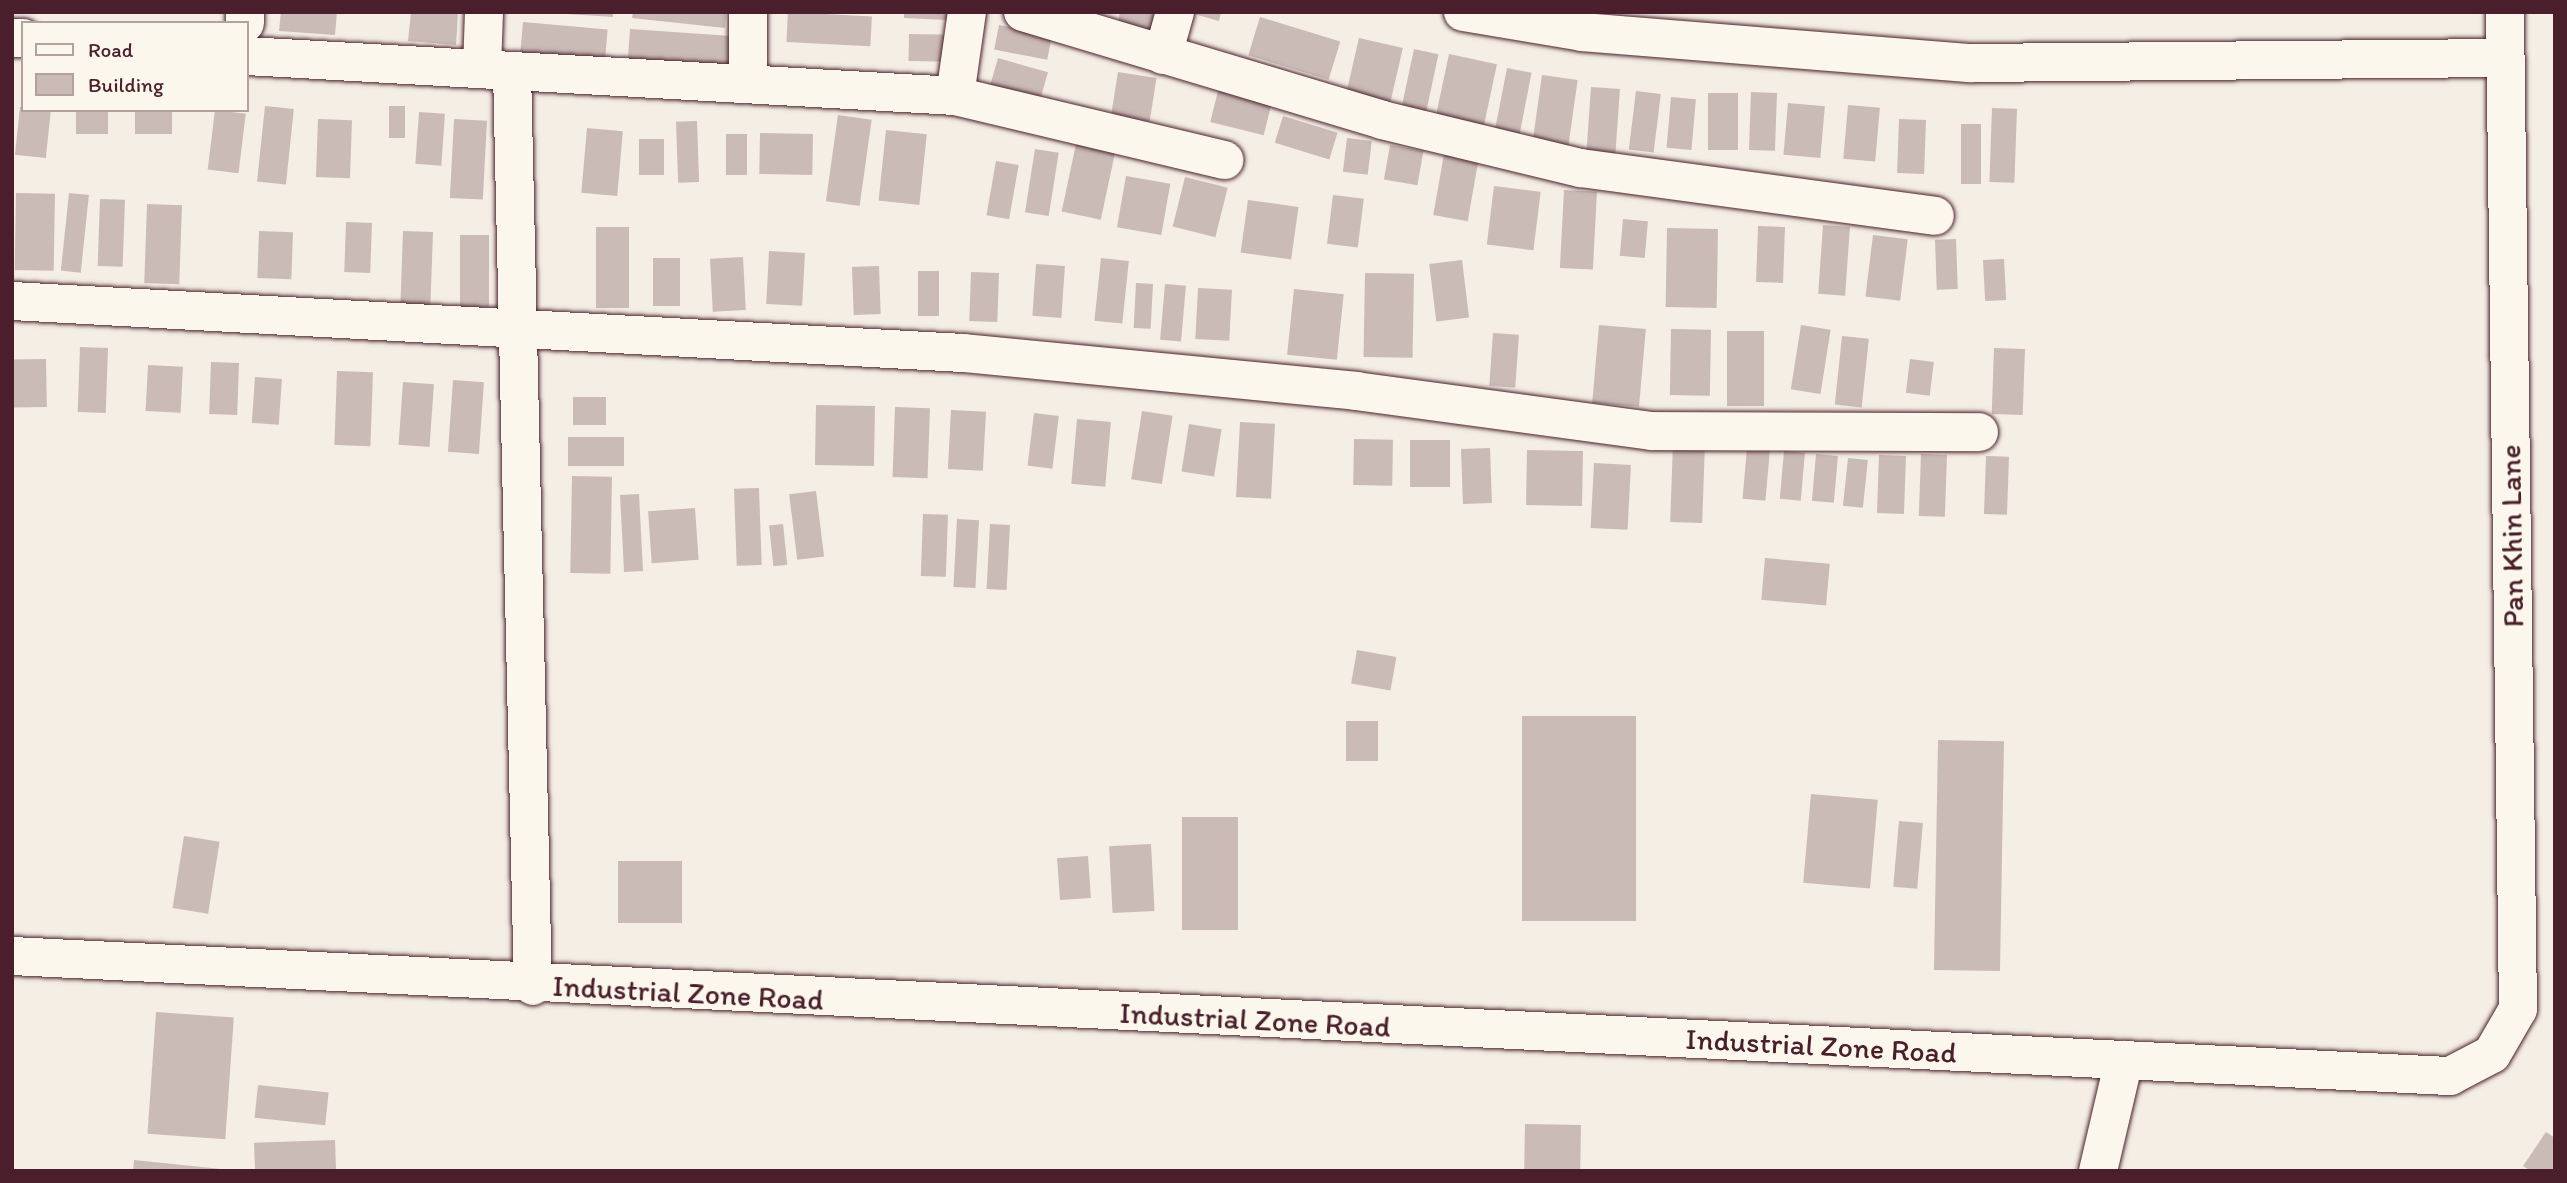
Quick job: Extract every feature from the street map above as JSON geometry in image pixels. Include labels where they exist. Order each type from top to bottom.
[{"type":"street","points":[[484,12],[497,70],[518,331],[533,986]]},
{"type":"street","points":[[748,12],[748,84]]},
{"type":"street","points":[[954,96],[967,12]]},
{"type":"street","points":[[1023,12],[1382,120],[1581,168],[1935,216]]},
{"type":"street","points":[[1164,55],[1175,12]]},
{"type":"street","points":[[1463,12],[1582,32],[1971,63],[2505,58]]},
{"type":"street","name":"Pan Khin Lane","points":[[2492,1054],[2518,1009],[2505,12]]},
{"type":"street","points":[[248,56],[954,96],[1224,160]]},
{"type":"street","points":[[12,301],[518,331],[963,352],[1356,391],[1651,431],[1979,432]]},
{"type":"street","name":"Industrial Zone Road","points":[[12,956],[533,986],[2450,1076],[2492,1054]]},
{"type":"street","points":[[2098,1171],[2124,1060]]},
{"type":"building","points":[[281,12],[337,12],[335,35],[279,31]]},
{"type":"building","points":[[411,12],[458,12],[456,45],[408,41]]},
{"type":"building","points":[[613,12],[613,17],[568,14]]},
{"type":"building","points":[[633,12],[726,12],[725,28],[632,18]]},
{"type":"building","points":[[788,12],[872,16],[870,46],[786,42]]},
{"type":"building","points":[[904,12],[949,12],[948,20],[904,18]]},
{"type":"building","points":[[1120,12],[1154,12],[1151,35],[1117,30]]},
{"type":"building","points":[[1187,12],[1221,12],[1219,21]]},
{"type":"building","points":[[1260,17],[1340,42],[1329,80],[1248,55]]},
{"type":"building","points":[[523,22],[608,29],[604,69],[520,62]]},
{"type":"building","points":[[999,25],[1052,35],[1047,60],[994,50]]},
{"type":"building","points":[[630,29],[735,36],[732,71],[628,64]]},
{"type":"building","points":[[909,34],[951,35],[951,62],[909,61]]},
{"type":"building","points":[[1359,38],[1403,48],[1390,104],[1346,94]]},
{"type":"building","points":[[1414,49],[1438,54],[1425,120],[1400,115]]},
{"type":"building","points":[[1449,54],[1497,64],[1481,139],[1433,128]]},
{"type":"building","points":[[998,58],[1048,72],[1038,106],[988,92]]},
{"type":"building","points":[[1507,68],[1532,73],[1518,143],[1493,139]]},
{"type":"building","points":[[1118,72],[1157,78],[1150,122],[1111,115]]},
{"type":"building","points":[[1542,75],[1578,80],[1567,152],[1532,147]]},
{"type":"building","points":[[1591,87],[1620,89],[1615,155],[1586,153]]},
{"type":"building","points":[[1218,91],[1271,104],[1264,135],[1210,122]]},
{"type":"building","points":[[1636,91],[1661,94],[1654,153],[1629,150]]},
{"type":"building","points":[[1751,92],[1777,93],[1775,151],[1749,150]]},
{"type":"building","points":[[1708,93],[1738,93],[1738,150],[1708,150]]},
{"type":"building","points":[[1671,97],[1696,99],[1691,150],[1667,148]]},
{"type":"building","points":[[1788,103],[1825,106],[1820,158],[1783,155]]},
{"type":"building","points":[[1848,105],[1880,108],[1875,162],[1843,159]]},
{"type":"building","points":[[265,106],[294,109],[286,185],[257,182]]},
{"type":"building","points":[[389,106],[405,106],[405,138],[389,138]]},
{"type":"building","points":[[20,107],[21,112],[51,112],[46,158],[15,155]]},
{"type":"building","points":[[1992,108],[2017,109],[2014,183],[1989,182]]},
{"type":"building","points":[[76,112],[108,112],[108,134],[76,134]]},
{"type":"building","points":[[135,112],[172,112],[172,134],[135,134]]},
{"type":"building","points":[[215,112],[246,114],[238,173],[208,170]]},
{"type":"building","points":[[419,112],[445,114],[441,166],[415,164]]},
{"type":"building","points":[[838,115],[872,120],[860,206],[826,201]]},
{"type":"building","points":[[1283,116],[1338,133],[1329,159],[1275,143]]},
{"type":"building","points":[[318,119],[352,120],[350,178],[316,177]]},
{"type":"building","points":[[454,119],[487,121],[483,200],[450,198]]},
{"type":"building","points":[[1899,119],[1926,120],[1924,174],[1897,173]]},
{"type":"building","points":[[697,121],[699,182],[678,183],[676,122]]},
{"type":"building","points":[[1961,124],[1981,124],[1981,184],[1961,184]]},
{"type":"building","points":[[587,128],[623,131],[617,196],[581,193]]},
{"type":"building","points":[[886,130],[927,134],[919,205],[879,201]]},
{"type":"building","points":[[760,133],[813,134],[812,175],[759,174]]},
{"type":"building","points":[[726,134],[747,134],[747,175],[726,175]]},
{"type":"building","points":[[1347,138],[1372,141],[1368,175],[1343,172]]},
{"type":"building","points":[[639,139],[664,139],[664,175],[639,175]]},
{"type":"building","points":[[1076,144],[1115,152],[1101,220],[1062,211]]},
{"type":"building","points":[[1390,145],[1423,151],[1417,185],[1384,179]]},
{"type":"building","points":[[1035,149],[1059,153],[1049,216],[1025,212]]},
{"type":"building","points":[[1444,154],[1478,160],[1468,221],[1433,215]]},
{"type":"building","points":[[996,161],[1019,165],[1009,219],[986,215]]},
{"type":"building","points":[[1126,176],[1170,184],[1161,235],[1117,227]]},
{"type":"building","points":[[1185,177],[1228,188],[1215,237],[1173,226]]},
{"type":"building","points":[[1494,186],[1541,192],[1533,250],[1487,245]]},
{"type":"building","points":[[1564,190],[1597,192],[1593,270],[1560,268]]},
{"type":"building","points":[[16,193],[55,194],[54,271],[15,270]]},
{"type":"building","points":[[69,193],[89,195],[81,273],[61,271]]},
{"type":"building","points":[[1333,195],[1364,199],[1358,247],[1327,244]]},
{"type":"building","points":[[100,199],[125,200],[123,267],[98,266]]},
{"type":"building","points":[[1248,200],[1299,207],[1291,260],[1241,252]]},
{"type":"building","points":[[147,204],[182,205],[179,284],[144,283]]},
{"type":"building","points":[[1623,219],[1648,221],[1645,258],[1620,256]]},
{"type":"building","points":[[346,222],[372,223],[370,273],[344,272]]},
{"type":"building","points":[[1823,225],[1850,227],[1845,296],[1818,294]]},
{"type":"building","points":[[1758,226],[1785,227],[1783,283],[1756,282]]},
{"type":"building","points":[[596,227],[629,227],[629,308],[596,308]]},
{"type":"building","points":[[1667,228],[1718,229],[1717,308],[1666,307]]},
{"type":"building","points":[[259,231],[293,232],[291,279],[257,278]]},
{"type":"building","points":[[403,231],[433,232],[430,306],[400,305]]},
{"type":"building","points":[[460,235],[489,235],[489,307],[460,307]]},
{"type":"building","points":[[1873,235],[1908,239],[1900,301],[1865,297]]},
{"type":"building","points":[[1956,239],[1958,289],[1937,290],[1935,240]]},
{"type":"building","points":[[769,251],[805,253],[802,306],[766,304]]},
{"type":"building","points":[[743,257],[746,310],[713,312],[710,259]]},
{"type":"building","points":[[653,258],[680,258],[680,306],[653,306]]},
{"type":"building","points":[[1101,258],[1129,261],[1122,324],[1094,321]]},
{"type":"building","points":[[2004,259],[2006,300],[1985,301],[1983,260]]},
{"type":"building","points":[[1462,260],[1469,318],[1436,322],[1429,264]]},
{"type":"building","points":[[1036,264],[1065,266],[1061,318],[1032,316]]},
{"type":"building","points":[[879,266],[881,314],[854,315],[852,267]]},
{"type":"building","points":[[918,271],[939,271],[939,316],[918,316]]},
{"type":"building","points":[[971,272],[999,273],[997,322],[969,321]]},
{"type":"building","points":[[1365,273],[1414,274],[1413,358],[1364,357]]},
{"type":"building","points":[[1136,283],[1153,284],[1151,329],[1134,328]]},
{"type":"building","points":[[1165,284],[1186,286],[1181,342],[1160,340]]},
{"type":"building","points":[[1198,288],[1232,290],[1229,341],[1195,339]]},
{"type":"building","points":[[1294,289],[1344,294],[1337,360],[1287,355]]},
{"type":"building","points":[[1599,325],[1646,329],[1639,407],[1592,403]]},
{"type":"building","points":[[1801,325],[1831,330],[1820,394],[1791,389]]},
{"type":"building","points":[[1671,329],[1711,330],[1710,396],[1670,395]]},
{"type":"building","points":[[1727,331],[1764,331],[1764,406],[1727,406]]},
{"type":"building","points":[[1493,333],[1519,335],[1515,388],[1489,386]]},
{"type":"building","points":[[1842,336],[1869,339],[1862,407],[1835,405]]},
{"type":"building","points":[[80,347],[108,348],[106,413],[78,412]]},
{"type":"building","points":[[1994,348],[2025,349],[2023,415],[1992,414]]},
{"type":"building","points":[[46,359],[47,407],[13,408],[12,360]]},
{"type":"building","points":[[1910,359],[1934,362],[1930,396],[1906,393]]},
{"type":"building","points":[[211,362],[239,363],[237,415],[209,414]]},
{"type":"building","points":[[148,365],[183,367],[181,413],[146,411]]},
{"type":"building","points":[[337,371],[373,372],[370,446],[334,445]]},
{"type":"building","points":[[255,377],[282,379],[279,425],[252,423]]},
{"type":"building","points":[[453,380],[484,382],[479,454],[448,452]]},
{"type":"building","points":[[403,382],[434,384],[430,447],[399,445]]},
{"type":"building","points":[[573,397],[606,397],[606,425],[573,425]]},
{"type":"building","points":[[816,405],[875,406],[874,466],[815,465]]},
{"type":"building","points":[[895,407],[930,408],[928,478],[893,477]]},
{"type":"building","points":[[951,410],[986,412],[983,471],[948,469]]},
{"type":"building","points":[[1142,411],[1173,416],[1162,484],[1131,479]]},
{"type":"building","points":[[1034,413],[1059,416],[1052,469],[1028,466]]},
{"type":"building","points":[[1077,419],[1111,422],[1105,487],[1071,484]]},
{"type":"building","points":[[1240,422],[1275,424],[1271,499],[1236,497]]},
{"type":"building","points":[[1189,424],[1222,429],[1214,477],[1181,471]]},
{"type":"building","points":[[568,437],[624,437],[624,466],[568,466]]},
{"type":"building","points":[[1354,439],[1393,440],[1392,486],[1353,485]]},
{"type":"building","points":[[1410,440],[1450,440],[1450,487],[1410,487]]},
{"type":"building","points":[[1673,442],[1705,443],[1702,523],[1670,522]]},
{"type":"building","points":[[1490,448],[1492,503],[1463,504],[1461,449]]},
{"type":"building","points":[[1747,448],[1770,450],[1765,501],[1743,499]]},
{"type":"building","points":[[1527,450],[1583,451],[1582,506],[1526,505]]},
{"type":"building","points":[[1784,451],[1805,453],[1801,501],[1780,499]]},
{"type":"building","points":[[1816,454],[1838,456],[1834,503],[1812,501]]},
{"type":"building","points":[[1921,454],[1947,455],[1945,517],[1919,516]]},
{"type":"building","points":[[1879,455],[1906,456],[1904,514],[1877,513]]},
{"type":"building","points":[[1986,456],[2009,457],[2007,515],[1984,514]]},
{"type":"building","points":[[1848,458],[1868,460],[1863,508],[1843,506]]},
{"type":"building","points":[[1594,463],[1631,465],[1628,530],[1591,528]]},
{"type":"building","points":[[572,476],[612,477],[610,574],[570,573]]},
{"type":"building","points":[[759,488],[762,565],[737,566],[734,489]]},
{"type":"building","points":[[816,491],[824,557],[797,560],[789,494]]},
{"type":"building","points":[[639,494],[643,571],[624,572],[620,495]]},
{"type":"building","points":[[695,508],[699,560],[652,563],[648,511]]},
{"type":"building","points":[[923,514],[948,515],[946,577],[921,576]]},
{"type":"building","points":[[957,519],[979,520],[975,588],[953,587]]},
{"type":"building","points":[[783,524],[787,565],[773,566],[769,525]]},
{"type":"building","points":[[990,524],[1010,525],[1007,590],[987,589]]},
{"type":"building","points":[[1765,558],[1830,564],[1826,606],[1761,600]]},
{"type":"building","points":[[1357,650],[1396,657],[1390,690],[1351,683]]},
{"type":"building","points":[[1522,716],[1636,716],[1636,921],[1522,921]]},
{"type":"building","points":[[1346,721],[1378,721],[1378,761],[1346,761]]},
{"type":"building","points":[[1938,740],[2004,741],[2000,971],[1934,970]]},
{"type":"building","points":[[1811,794],[1878,800],[1870,889],[1803,883]]},
{"type":"building","points":[[1182,817],[1238,817],[1238,930],[1182,930]]},
{"type":"building","points":[[1899,821],[1923,823],[1917,889],[1893,887]]},
{"type":"building","points":[[184,836],[220,842],[208,914],[173,908]]},
{"type":"building","points":[[1151,844],[1155,911],[1113,913],[1109,846]]},
{"type":"building","points":[[1088,856],[1091,898],[1060,900],[1057,858]]},
{"type":"building","points":[[618,861],[682,861],[682,923],[618,923]]},
{"type":"building","points":[[156,1012],[234,1017],[225,1139],[147,1134]]},
{"type":"building","points":[[258,1085],[329,1092],[325,1125],[255,1118]]},
{"type":"building","points":[[1525,1124],[1581,1125],[1580,1171],[1524,1171]]},
{"type":"building","points":[[2546,1132],[2555,1138],[2555,1171],[2531,1171],[2523,1166]]},
{"type":"building","points":[[335,1140],[336,1171],[255,1171],[254,1143]]},
{"type":"building","points":[[134,1160],[221,1169],[221,1171],[133,1171]]}]
